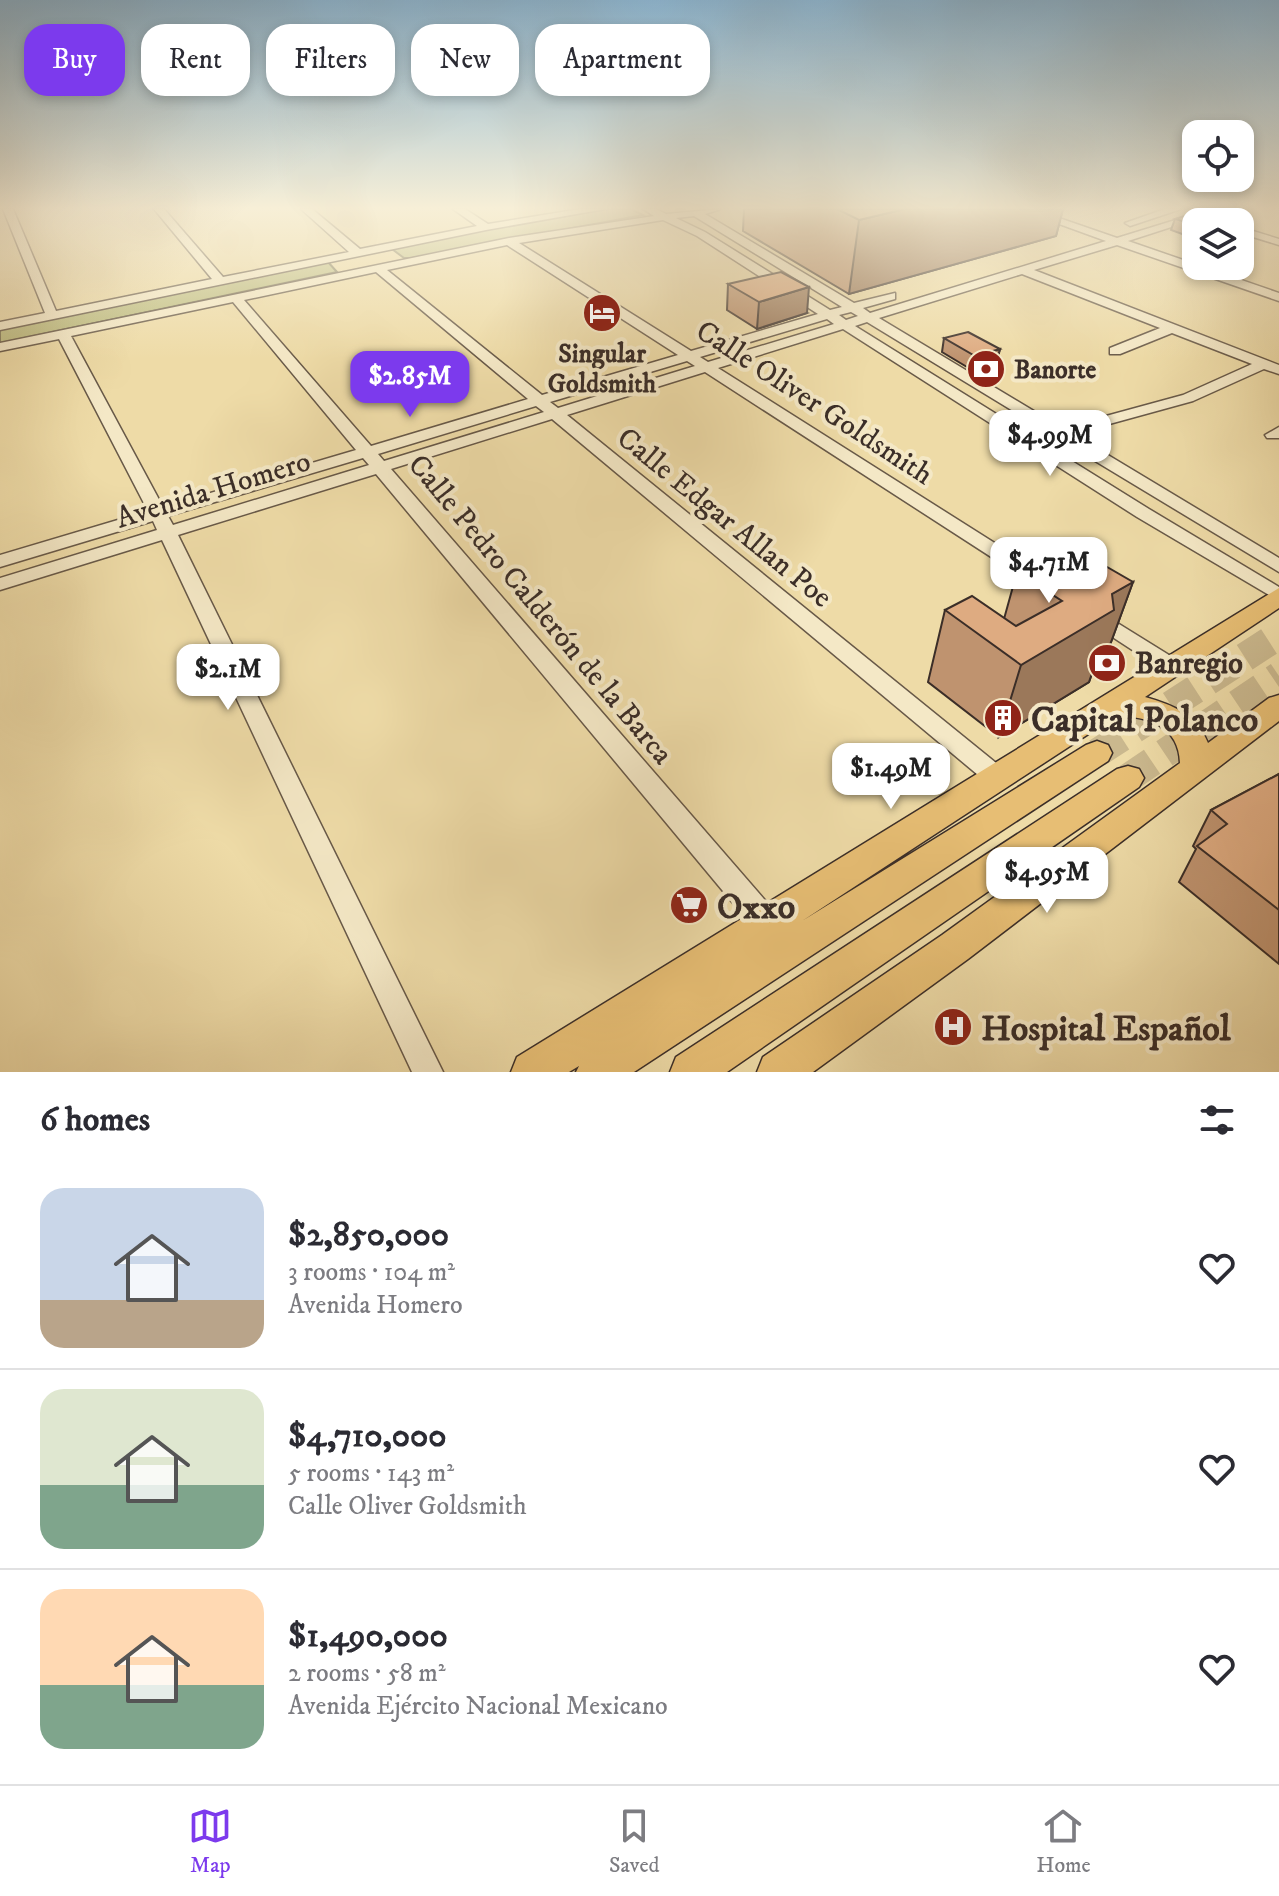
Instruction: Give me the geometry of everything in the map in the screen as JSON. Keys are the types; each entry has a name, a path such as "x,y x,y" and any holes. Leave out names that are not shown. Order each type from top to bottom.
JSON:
{"main road":[{"path":"532,1072 1113,705 1279,595"},
{"path":"1113,705 1149,706 1177,721 1193,739 1196,768"},
{"path":"778,1072 955,947 1279,706"},
{"path":"597,1072 1097,753"},
{"path":"691,1072 1128,778"}],"street":[{"path":"30,259 58,324 162,523 428,1072"},
{"path":"201,259 220,281"},
{"path":"0,347 58,324 220,281 328,259"},
{"path":"346,259 342,261 345,266 379,268 394,263 395,259"},
{"path":"0,326 58,324 236,298 422,259"},
{"name":"Calle Oliver Goldsmith","path":"538,259 708,365 1054,590"},
{"path":"746,259 1056,434 1279,566"},
{"path":"766,259 1143,513 1279,595"},
{"path":"966,273 1013,259"},
{"name":"Avenida Homero","path":"547,407 693,356 1052,259"},
{"path":"1169,259 1279,297"},
{"name":"Calle Edgar Allan Poe","path":"379,268 998,778"},
{"path":"1020,269 1279,370"},
{"name":"Avenida Homero","path":"0,561 162,523 547,407 708,365 908,291"},
{"name":"Calle Pedro Calderón de la Barca","path":"236,298 767,923"},
{"path":"1115,351 1172,328"},
{"path":"1056,434 1188,398 1264,364"},
{"path":"1143,513 1171,504"},
{"name":"Avenida Homero","path":"0,584 162,523"},
{"path":"1081,607 1170,665"}],"shaded area":[{"path":"328,262 337,272 0,343 0,327"}],"building":[{"path":"781,272 809,287 759,302 728,284"},
{"path":"968,332 1000,349 975,356 944,338"},
{"path":"1069,545 1133,582 1112,594 1114,610 1021,665 945,610 972,596 1016,626 1062,601 1017,572"},
{"path":"1279,774 1279,910 1197,846 1227,824 1211,810"}],"tunnel":[{"path":"1097,753 1279,635"},
{"path":"1128,778 1279,676"}],"place":[{"name":"Singular Goldsmith","path":"602,313"},
{"name":"Banorte","path":"986,369"},
{"name":"Banregio","path":"1107,663"},
{"name":"Capital Polanco","path":"1003,718"},
{"name":"Oxxo","path":"689,905"},
{"name":"Hospital Español","path":"953,1027"}]}
